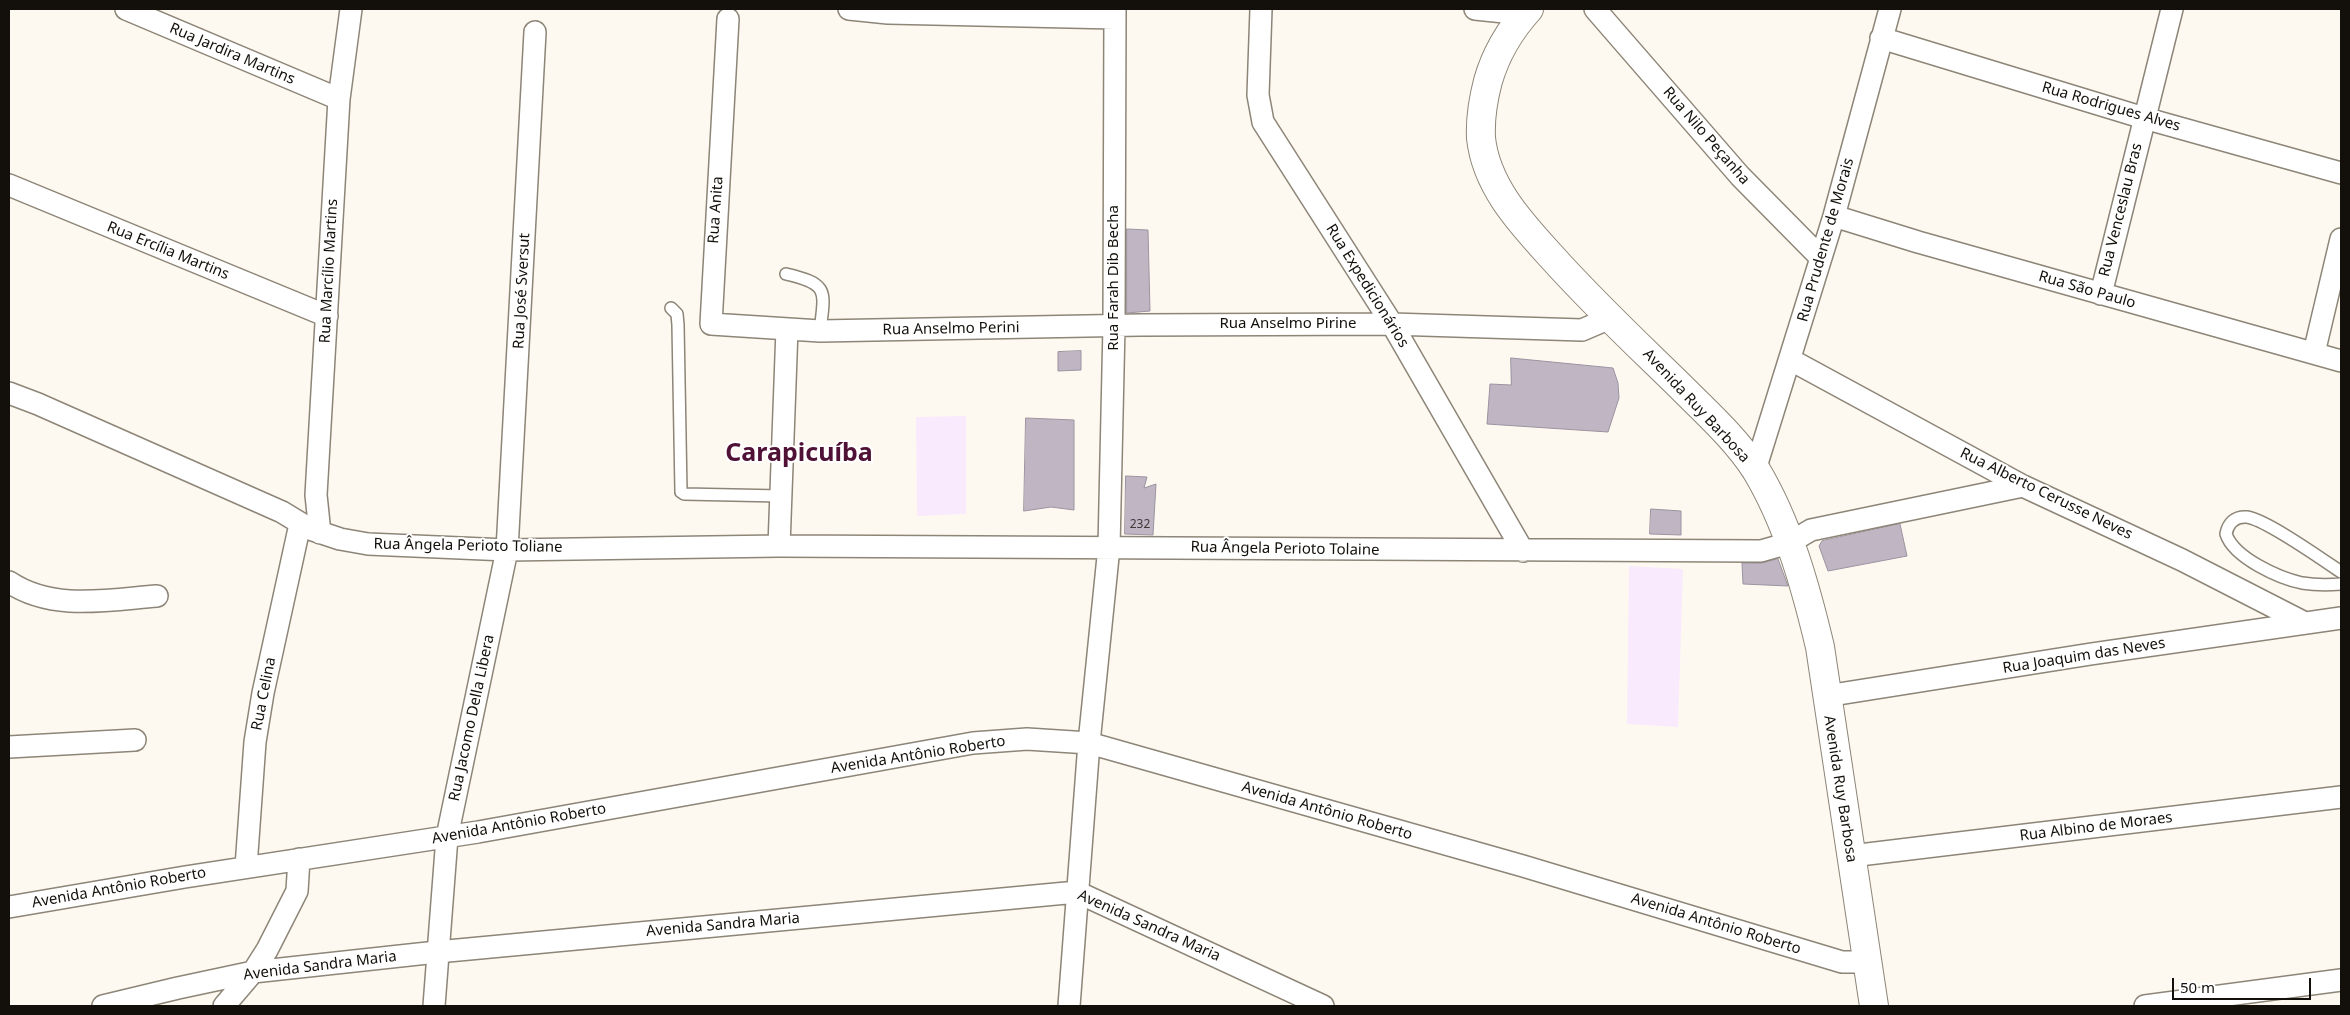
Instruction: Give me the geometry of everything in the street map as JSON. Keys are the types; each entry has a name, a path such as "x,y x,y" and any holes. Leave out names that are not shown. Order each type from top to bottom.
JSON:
{"street":[{"name":"Rua Jardira Martins","path":"126,9 339,99"},
{"name":"Rua Marcílio Martins","path":"320,533 316,496 339,99 352,9"},
{"path":"849,9 888,13 1115,14"},
{"name":"Rua Expedicionários","path":"1261,9 1258,95 1263,122 1392,324 1523,551"},
{"path":"1475,9 1527,11"},
{"name":"Rua Nilo Peçanha","path":"1595,9 1740,176 1821,258"},
{"name":"Rua Prudente de Morais","path":"1755,470 1791,360 1834,216 1890,9"},
{"name":"Rua Venceslau Bras","path":"2100,294 2172,9"},
{"name":"Avenida Ruy Barbosa","path":"1527,11 1510,30 1506,38 1491,69 1483,100 1482,139 1489,166 1503,199 1522,226 1573,282 1696,402 1730,438 1755,470 1789,543 1811,610 1820,647 1874,1006"},
{"name":"Rua Farah Dib Becha","path":"1069,1006 1089,743 1109,547 1114,326 1115,14"},
{"name":"Rua Anita","path":"728,18 711,324 788,329"},
{"name":"Rua José Sversut","path":"507,550 535,32"},
{"name":"Rua Rodrigues Alves","path":"1881,38 2144,118 2341,173"},
{"name":"Rua Ercília Martins","path":"9,185 327,316"},
{"name":"Rua São Paulo","path":"1834,216 2100,294 2341,361"},
{"path":"2314,353 2341,239"},
{"name":"Rua Anselmo Pirine","path":"1114,326 1392,324 1582,330 1610,318"},
{"name":"Rua Anselmo Perini","path":"788,329 820,331 1114,326"},
{"path":"779,546 788,329"},
{"name":"Rua Alberto Cerusse Neves","path":"1791,360 2023,486 2182,560 2305,622"},
{"name":"Rua Ângela Perioto Toliane","path":"9,393 38,404 282,512 300,524 320,533 368,544 507,550 779,546"},
{"name":"Rua Ângela Perioto Tolaine","path":"779,546 1021,549 1109,547 1761,551 1789,543 1811,530 2023,486"},
{"name":"Rua Celina","path":"246,867 255,742 300,524"},
{"name":"Rua Jacomo Della Libera","path":"434,1006 447,837 507,550"},
{"path":"9,582 23,591 45,599 73,601 157,596"},
{"name":"Rua Joaquim das Neves","path":"1826,696 2091,654 2341,618"},
{"name":"Avenida Antônio Roberto","path":"9,907 246,867 447,837 973,743 1027,739 1089,743 1523,866 1842,962 1867,962"},
{"path":"9,747 135,740"},
{"name":"Rua Albino de Moraes","path":"1851,856 2341,797"},
{"path":"224,1006 253,972 267,950 297,890 299,859"},
{"name":"Avenida Sandra Maria","path":"103,1006 253,972 437,952 1077,892 1323,1006"},
{"path":"2145,1006 2341,980"}],"lane":[{"path":"786,274 811,280 823,294 820,331"},
{"path":"672,308 676,314 678,325 681,492 684,494 781,496"},
{"path":"2341,572 2257,520 2240,517 2234,519 2227,527 2226,534 2234,548 2276,574 2302,583 2341,584"}],"shaded area":[{"path":"966,416 966,514 917,516 916,417"},
{"path":"1629,566 1683,569 1678,727 1627,724"}],"building":[{"path":"1127,229 1148,230 1150,311 1127,313"},
{"path":"1081,351 1081,370 1058,371 1058,352"},
{"path":"1511,358 1613,368 1618,383 1619,398 1608,432 1487,424 1490,384 1511,385"},
{"path":"1026,418 1074,420 1074,510 1051,507 1024,511"},
{"path":"1126,476 1147,477 1144,488 1156,484 1153,535 1125,534"},
{"path":"1651,509 1681,511 1681,535 1650,534"},
{"path":"1900,524 1907,556 1828,571 1819,546 1822,541"},
{"path":"1778,559 1788,586 1743,584 1742,563 1761,563"}],"district":[{"name":"Carapicuíba","path":"799,454"}]}
